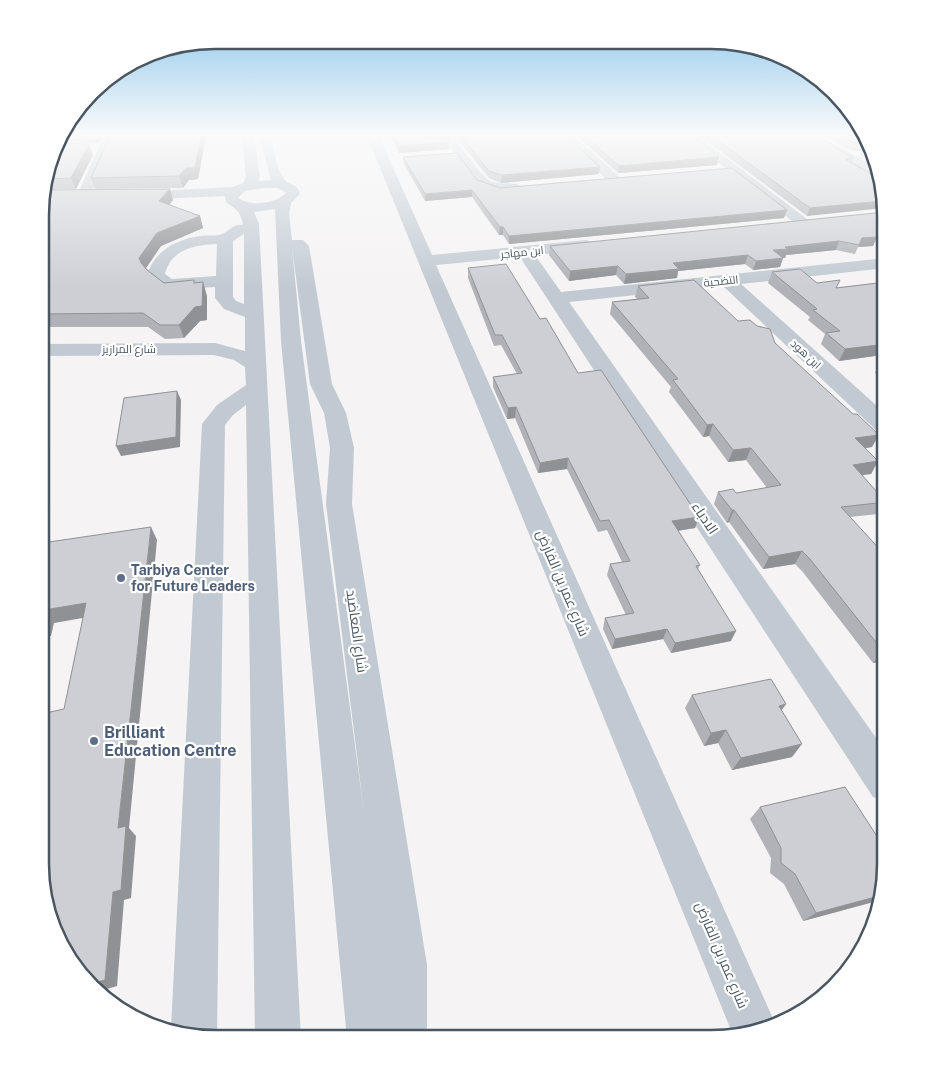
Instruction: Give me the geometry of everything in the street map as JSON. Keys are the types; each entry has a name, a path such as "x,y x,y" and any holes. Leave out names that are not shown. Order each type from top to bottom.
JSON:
{"street":[{"path":"83,200 87,186"},
{"path":"224,281 172,284 164,282 156,275 163,261 179,245 193,241 225,239 232,232 249,186"},
{"path":"242,202 262,186"},
{"path":"124,197 160,195 242,202 263,207 284,202 292,197 294,192 288,186"},
{"name":"شارع عمر بن الفارض","path":"398,186 426,261 752,1025"},
{"path":"488,186 500,189 532,187"},
{"path":"755,186 802,222"},
{"path":"242,202 253,322 278,1030"},
{"path":"284,202 282,214 283,236 291,341 370,1030"},
{"path":"783,224 821,220"},
{"name":"شارع المعاضيد","path":"283,236 301,246 321,384 335,413 342,448 339,504 405,965 403,1030"},
{"path":"225,239 224,298 230,306 253,322"},
{"name":"ابن مهاجر","path":"426,261 604,243"},
{"name":"الادباء","path":"525,252 877,771"},
{"name":"التضحية","path":"556,298 877,264"},
{"name":"ابن هود","path":"726,280 877,419"},
{"name":"شارع المرازيز","path":"215,349 237,341 253,322"},
{"name":"شارع المرازيز","path":"49,350 215,349 242,356 255,376"},
{"path":"194,1029 214,424 255,376"}],"building":[{"path":"420,186 495,186 500,188 519,186 756,186 787,210 509,236 472,190 425,194"},
{"path":"781,186 875,186 876,202 810,208"},
{"path":"170,189 159,201 200,216 157,233 139,258 147,270 164,283 194,280 194,283 203,282 202,306 195,307 179,325 160,325 143,313 49,314 51,190"},
{"path":"877,213 877,237 862,238 859,245 839,241 785,247 788,249 773,250 783,258 756,261 748,255 673,263 679,269 626,274 618,266 570,271 550,246"},
{"path":"506,264 540,319 546,318 578,373 601,370 699,517 672,521 700,565 696,566 736,631 675,643 667,629 615,639 605,618 634,613 610,564 630,561 609,520 600,521 568,458 540,463 516,407 508,408 493,377 522,373 502,335 495,335 468,268"},
{"path":"800,269 817,283 840,280 836,288 877,283 877,345 845,349 826,333 840,331 813,310 817,309 772,272"},
{"path":"694,280 738,321 750,320 757,326 770,329 775,343 853,414 857,414 877,433 877,435 855,438 877,461 853,465 877,492 877,503 841,507 877,546 877,643 802,551 769,557 718,492 733,489 736,493 781,485 751,448 733,450 713,424 707,425 673,380 678,379 612,302 649,298 638,286"},
{"path":"177,391 176,437 116,446 124,398"},
{"path":"151,527 118,828 126,826 121,890 113,892 105,980 97,982 71,947 61,928 50,886 49,712 64,709 86,603 49,609 49,542"},
{"path":"771,679 786,704 779,706 802,744 741,758 726,730 711,733 692,695"},
{"path":"845,787 877,836 877,875 874,897 816,913 795,874 781,863 781,848 760,807"}],"place":[{"name":"Tarbiya Center for Future Leaders","path":"121,578"},
{"name":"Brilliant Education Centre","path":"94,741"}]}
